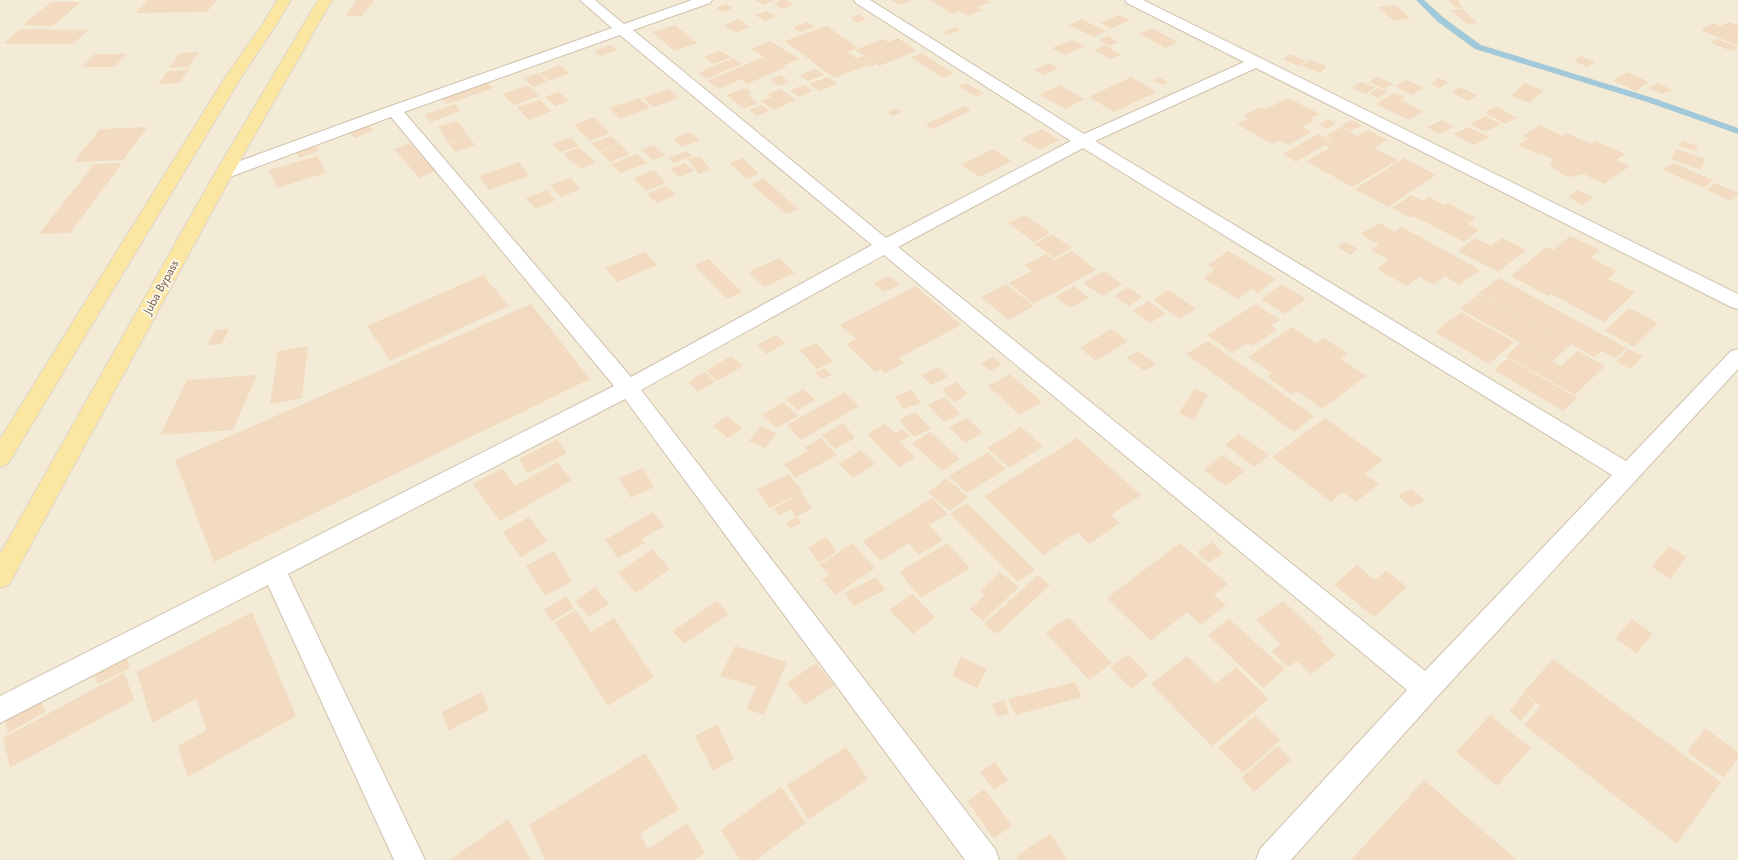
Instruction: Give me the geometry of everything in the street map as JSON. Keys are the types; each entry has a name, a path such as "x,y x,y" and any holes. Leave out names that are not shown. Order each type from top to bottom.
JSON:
{"main road":[{"path":"0,458 230,82 284,0"},
{"name":"Juba Bypass","path":"0,577 224,173 325,0"}],"street":[{"path":"587,0 620,29 1426,689"},
{"path":"224,173 394,110 705,0"},
{"path":"861,0 1083,141 1627,473"},
{"path":"1132,0 1738,302"},
{"path":"0,710 274,571 628,388 885,246 1083,141 1256,62"},
{"path":"394,110 628,388 984,860"},
{"path":"1271,860 1426,689 1738,356"},
{"path":"274,571 410,860"}],"shaded area":[{"path":"0,0 1738,0 1738,860 0,860"}],"building":[{"path":"148,0 217,0 207,12 135,13"},
{"path":"357,0 374,0 362,16 345,16"},
{"path":"755,0 775,0 763,5"},
{"path":"787,0 793,5 781,9 774,3"},
{"path":"891,0 912,0 899,5"},
{"path":"930,0 988,0 991,2 978,7 983,10 968,16 960,11 953,14"},
{"path":"1449,0 1458,0 1463,8 1454,7"},
{"path":"51,2 81,2 53,26 23,25"},
{"path":"726,4 733,8 722,12 716,8"},
{"path":"1395,5 1410,18 1394,21 1378,7"},
{"path":"1462,9 1478,23 1467,24 1451,10"},
{"path":"766,11 776,16 765,21 755,15"},
{"path":"859,14 866,20 857,23 850,18"},
{"path":"1119,15 1130,20 1111,29 1100,23"},
{"path":"738,19 750,27 736,33 724,25"},
{"path":"1081,19 1106,31 1094,37 1069,25"},
{"path":"807,22 815,27 800,32 793,27"},
{"path":"1729,22 1738,25 1738,46 1701,30 1713,23 1720,26"},
{"path":"675,25 697,43 674,51 652,32"},
{"path":"827,26 858,48 847,52 856,58 863,56 876,65 870,67 863,64 866,66 834,78 785,41"},
{"path":"955,27 960,30 947,35 942,32"},
{"path":"1152,28 1177,42 1165,48 1139,33"},
{"path":"20,29 88,30 73,44 4,44"},
{"path":"1108,36 1118,42 1109,46 1099,40"},
{"path":"898,38 917,51 879,66 855,50 883,39 888,42"},
{"path":"1718,39 1738,48 1731,51 1710,42"},
{"path":"1073,40 1085,47 1064,55 1052,48"},
{"path":"770,41 799,59 783,66 786,67 747,84 741,79 719,89 707,81 764,57 751,49"},
{"path":"611,45 617,50 600,56 594,51"},
{"path":"1105,45 1121,55 1110,59 1094,50"},
{"path":"720,51 731,57 714,64 704,57"},
{"path":"199,52 188,67 169,68 180,53"},
{"path":"922,53 954,74 943,78 911,57"},
{"path":"95,54 127,54 114,67 82,67"},
{"path":"1290,54 1306,61 1298,66 1283,59"},
{"path":"1581,56 1595,62 1587,67 1574,61"},
{"path":"733,58 742,64 706,79 698,73"},
{"path":"1309,60 1327,66 1320,73 1302,66"},
{"path":"1049,63 1058,68 1043,75 1034,70"},
{"path":"559,65 569,73 549,81 540,73"},
{"path":"816,69 824,75 808,81 799,75"},
{"path":"189,70 179,83 158,84 168,71"},
{"path":"1627,72 1649,82 1636,91 1613,81"},
{"path":"538,73 547,82 533,87 524,78"},
{"path":"781,75 789,82 778,86 770,79"},
{"path":"828,77 838,84 819,91 809,84"},
{"path":"1131,77 1157,92 1114,112 1089,97"},
{"path":"1159,77 1168,82 1162,85 1152,81"},
{"path":"1377,77 1393,84 1384,89 1369,82"},
{"path":"1438,78 1448,82 1440,88 1431,84"},
{"path":"1406,80 1424,88 1412,95 1395,86"},
{"path":"486,82 493,88 447,104 441,98"},
{"path":"1361,82 1375,87 1366,94 1352,88"},
{"path":"966,83 984,93 976,97 959,86"},
{"path":"1525,83 1544,90 1530,103 1511,96"},
{"path":"1658,83 1672,90 1662,94 1648,88"},
{"path":"528,85 539,96 514,105 503,94"},
{"path":"804,85 813,91 799,97 790,90"},
{"path":"1059,85 1084,99 1065,109 1040,95"},
{"path":"1460,87 1477,95 1469,101 1452,93"},
{"path":"746,88 752,93 748,95 758,103 744,109 727,95"},
{"path":"1378,88 1387,92 1378,98 1369,94"},
{"path":"669,89 679,98 653,107 643,98"},
{"path":"781,89 796,100 773,110 761,101 771,97 768,94"},
{"path":"559,92 569,101 555,106 545,97"},
{"path":"1394,93 1405,97 1401,100 1423,111 1409,120 1376,104"},
{"path":"639,98 650,108 620,119 609,108"},
{"path":"1288,98 1320,114 1310,119 1314,121 1302,127 1311,132 1288,145 1279,140 1272,144 1237,124 1248,119 1243,116 1261,107 1266,109"},
{"path":"540,100 551,111 529,120 517,107"},
{"path":"455,104 461,111 431,122 424,115"},
{"path":"762,105 769,111 757,116 749,110"},
{"path":"964,106 971,110 933,129 925,125"},
{"path":"1497,107 1517,118 1505,124 1484,112"},
{"path":"896,108 902,112 893,116 887,112"},
{"path":"1485,116 1501,124 1485,132 1470,124"},
{"path":"594,117 610,133 590,141 574,125"},
{"path":"1328,119 1336,123 1327,129 1319,125"},
{"path":"1351,120 1362,125 1351,131 1341,126"},
{"path":"1442,120 1454,127 1439,134 1427,127"},
{"path":"457,121 468,136 448,142 438,127"},
{"path":"367,124 374,130 355,138 348,132"},
{"path":"1540,125 1562,136 1567,133 1591,144 1596,141 1625,154 1617,160 1630,166 1604,184 1584,174 1570,177 1563,175 1550,164 1554,160 1518,145 1529,139 1523,136"},
{"path":"148,127 123,160 74,162 100,129"},
{"path":"1341,127 1357,136 1368,130 1387,140 1374,148 1398,160 1352,187 1306,161 1330,148 1325,145 1333,141 1325,137"},
{"path":"1469,127 1489,137 1474,145 1453,134"},
{"path":"1042,129 1059,140 1039,150 1021,139"},
{"path":"690,132 700,140 682,147 673,139"},
{"path":"1318,134 1331,141 1296,162 1283,154"},
{"path":"468,136 475,145 455,152 448,143"},
{"path":"611,136 619,144 599,151 592,143"},
{"path":"571,137 579,146 560,152 553,144"},
{"path":"1682,141 1698,146 1695,151 1679,146"},
{"path":"313,143 320,150 300,158 294,150"},
{"path":"410,143 435,171 419,178 394,149"},
{"path":"620,144 630,154 610,162 600,152"},
{"path":"654,145 665,156 653,160 641,150"},
{"path":"578,147 596,162 581,169 563,154"},
{"path":"993,149 1012,161 980,177 961,165"},
{"path":"1676,149 1705,159 1701,170 1671,159"},
{"path":"686,151 692,156 674,163 668,158"},
{"path":"637,154 647,163 621,173 611,164"},
{"path":"317,156 326,173 277,188 269,170"},
{"path":"700,156 711,170 699,174 688,159"},
{"path":"743,158 759,174 746,179 730,163"},
{"path":"1404,158 1436,175 1388,207 1355,189"},
{"path":"519,162 529,176 489,190 479,176"},
{"path":"122,163 70,233 39,234 94,164"},
{"path":"685,163 694,171 679,177 670,169"},
{"path":"1673,163 1713,180 1704,188 1663,170"},
{"path":"654,170 666,183 646,191 634,178"},
{"path":"571,178 580,189 560,197 550,185"},
{"path":"763,178 798,209 786,214 751,184"},
{"path":"1715,183 1738,194 1730,201 1707,190"},
{"path":"666,186 676,195 657,203 647,194"},
{"path":"547,190 556,200 535,209 526,198"},
{"path":"1577,190 1593,197 1583,205 1568,197"},
{"path":"1411,195 1423,201 1429,197 1445,205 1448,203 1476,218 1468,224 1479,230 1464,242 1413,216 1410,218 1392,208"},
{"path":"1025,215 1050,233 1034,242 1008,223"},
{"path":"1379,223 1395,232 1402,227 1480,270 1459,285 1445,276 1433,285 1419,277 1407,286 1377,269 1389,260 1371,250 1379,245 1361,234"},
{"path":"1052,234 1072,248 1054,258 1035,244"},
{"path":"1570,236 1600,250 1591,258 1616,271 1608,279 1635,292 1604,322 1551,294 1549,296 1511,276 1546,247 1553,250"},
{"path":"1475,238 1491,246 1502,238 1526,250 1498,272 1458,251"},
{"path":"1345,242 1358,249 1351,255 1337,247"},
{"path":"1072,251 1096,270 1034,304 1009,283 1032,271 1025,265 1046,254 1054,260"},
{"path":"1228,251 1276,279 1258,293 1251,289 1238,299 1203,278 1215,269 1208,265"},
{"path":"645,252 657,265 617,282 605,268"},
{"path":"779,258 795,273 764,287 749,272"},
{"path":"709,259 742,292 727,299 694,265"},
{"path":"1104,271 1122,284 1103,296 1083,283"},
{"path":"483,275 509,306 390,361 367,326"},
{"path":"889,276 900,285 884,292 874,283"},
{"path":"1499,278 1627,348 1615,358 1602,351 1594,357 1571,344 1553,361 1460,309 1479,294 1569,344 1479,293"},
{"path":"1006,284 1034,306 1008,320 981,297"},
{"path":"1282,284 1306,299 1285,314 1261,299"},
{"path":"916,286 961,325 899,358 904,363 885,373 881,369 875,372 846,344 856,339 840,325"},
{"path":"1074,286 1089,298 1070,308 1055,297"},
{"path":"1128,287 1142,297 1129,306 1114,296"},
{"path":"1169,290 1196,309 1179,319 1153,300"},
{"path":"1149,301 1166,314 1150,323 1133,311"},
{"path":"531,304 590,379 214,562 175,460"},
{"path":"1256,304 1280,320 1271,325 1277,330 1253,346 1247,343 1232,353 1207,335"},
{"path":"1629,308 1658,323 1634,347 1605,331"},
{"path":"1461,312 1514,342 1489,364 1435,332"},
{"path":"1292,327 1316,343 1324,338 1348,354 1341,359 1366,376 1322,409 1297,391 1292,395 1267,377 1272,373 1248,357"},
{"path":"229,329 222,344 207,345 215,330"},
{"path":"1111,329 1128,341 1096,361 1080,348"},
{"path":"776,335 786,343 767,354 757,345"},
{"path":"1208,341 1314,416 1294,432 1186,354"},
{"path":"817,343 833,362 817,369 800,350"},
{"path":"1520,343 1561,366 1578,351 1605,366 1575,395 1506,356"},
{"path":"308,346 302,398 270,404 278,351"},
{"path":"1629,349 1643,356 1630,369 1616,361"},
{"path":"1138,351 1156,364 1144,371 1127,358"},
{"path":"731,356 743,366 717,381 706,371"},
{"path":"993,357 1002,365 990,371 981,363"},
{"path":"1508,358 1577,398 1563,411 1494,370"},
{"path":"938,367 948,377 932,385 921,375"},
{"path":"825,368 832,375 821,379 815,372"},
{"path":"705,372 715,382 698,392 688,382"},
{"path":"1010,374 1042,402 1020,415 988,386"},
{"path":"257,375 233,430 160,435 187,380"},
{"path":"956,382 968,394 954,402 942,390"},
{"path":"803,389 815,400 798,410 786,399"},
{"path":"1194,389 1208,394 1194,420 1179,413"},
{"path":"912,390 921,403 903,409 895,396"},
{"path":"845,392 859,406 801,440 787,425"},
{"path":"945,397 960,414 944,422 928,405"},
{"path":"783,402 798,416 776,428 762,415"},
{"path":"915,412 931,429 914,437 899,420"},
{"path":"727,416 742,428 728,438 713,426"},
{"path":"967,418 983,433 965,443 949,427"},
{"path":"1325,418 1383,460 1365,474 1379,484 1356,502 1343,492 1331,502 1272,457"},
{"path":"843,423 855,438 835,449 822,435"},
{"path":"885,424 895,433 902,429 910,436 899,441 915,457 899,467 867,434"},
{"path":"761,426 777,433 765,448 749,441"},
{"path":"1021,427 1043,446 1010,468 987,448"},
{"path":"930,432 960,459 942,471 912,443"},
{"path":"1239,434 1269,455 1255,467 1225,445"},
{"path":"821,438 837,455 795,478 784,464 808,451 805,447"},
{"path":"1077,438 1141,495 1111,515 1120,523 1089,544 1078,532 1043,555 984,496"},
{"path":"557,439 567,453 528,473 519,459"},
{"path":"861,450 875,464 853,478 839,464"},
{"path":"988,452 1006,469 967,493 949,476"},
{"path":"1222,455 1245,471 1226,486 1204,470"},
{"path":"557,462 572,480 500,521 473,484 502,468 515,486"},
{"path":"643,468 654,487 631,498 619,478"},
{"path":"789,474 803,492 769,508 757,489"},
{"path":"946,478 968,497 950,511 928,493"},
{"path":"1411,489 1425,500 1412,508 1398,496"},
{"path":"801,493 812,508 796,517 791,509 779,516 774,508"},
{"path":"932,498 948,514 929,525 943,540 919,555 908,543 881,561 863,541"},
{"path":"967,503 1035,570 1018,582 950,514"},
{"path":"653,512 664,526 642,539 645,543 618,558 605,540"},
{"path":"529,517 547,541 521,557 503,532"},
{"path":"797,517 801,523 791,528 786,523"},
{"path":"826,537 837,551 819,563 808,548"},
{"path":"1212,542 1223,553 1208,563 1197,552"},
{"path":"852,543 875,568 836,595 822,580 829,575 820,565"},
{"path":"947,543 970,568 921,598 899,572"},
{"path":"1180,543 1228,584 1214,595 1226,605 1201,625 1187,612 1151,641 1107,598"},
{"path":"1669,546 1686,557 1670,579 1652,567"},
{"path":"652,549 670,569 636,593 618,573"},
{"path":"554,551 572,581 545,596 526,566"},
{"path":"1357,565 1375,580 1386,571 1407,587 1374,617 1334,585"},
{"path":"1000,572 1019,587 983,621 970,609 985,595 980,591"},
{"path":"1038,575 1050,585 997,634 984,624"},
{"path":"876,577 885,590 854,606 845,593"},
{"path":"595,587 609,604 589,617 575,601"},
{"path":"912,594 935,617 913,634 889,610"},
{"path":"566,596 574,608 552,621 544,610"},
{"path":"717,601 729,614 684,644 673,631"},
{"path":"1283,601 1324,639 1321,641 1336,655 1311,674 1297,661 1288,667 1271,651 1281,644 1256,620"},
{"path":"576,610 591,632 614,618 654,677 608,706 555,622"},
{"path":"252,612 296,716 188,777 178,746 207,730 196,699 152,723 137,672"},
{"path":"1068,617 1112,663 1089,680 1046,633"},
{"path":"1229,619 1285,669 1263,688 1208,635"},
{"path":"1632,619 1653,634 1636,653 1615,638"},
{"path":"122,645 130,668 98,684 90,661"},
{"path":"735,646 787,662 764,715 747,709 756,687 720,676"},
{"path":"1128,654 1149,675 1131,689 1110,667"},
{"path":"1187,656 1215,684 1236,667 1269,699 1212,746 1151,684"},
{"path":"961,657 987,669 977,688 952,676"},
{"path":"1553,659 1721,782 1677,844 1524,725 1541,706 1523,693"},
{"path":"816,663 834,685 805,705 787,683"},
{"path":"124,673 134,700 10,768 3,738"},
{"path":"1075,682 1082,697 1016,715 1008,699"},
{"path":"482,692 489,710 448,731 442,712"},
{"path":"1524,694 1535,703 1521,721 1509,711"},
{"path":"40,697 45,712 8,733 4,717"},
{"path":"1004,700 1009,713 997,717 992,704"},
{"path":"1490,715 1531,748 1497,786 1456,752"},
{"path":"1255,716 1281,740 1243,773 1218,748"},
{"path":"717,724 734,759 713,771 695,736"},
{"path":"1705,728 1738,752 1738,758 1724,778 1687,752"},
{"path":"1278,746 1291,760 1254,792 1241,778"},
{"path":"846,747 868,779 808,820 787,785"},
{"path":"645,753 679,809 640,834 648,849 687,823 705,853 695,860 545,860 529,825"},
{"path":"995,762 1008,780 994,790 980,772"},
{"path":"1424,780 1517,860 1351,860"},
{"path":"781,787 806,823 756,860 740,860 721,830"},
{"path":"984,789 1012,825 994,839 967,801"},
{"path":"508,819 531,860 450,860"},
{"path":"1050,834 1068,860 1019,860 1016,856"}],"waterway":[{"path":"1420,0 1441,20 1478,47 1650,100 1738,131"}]}
